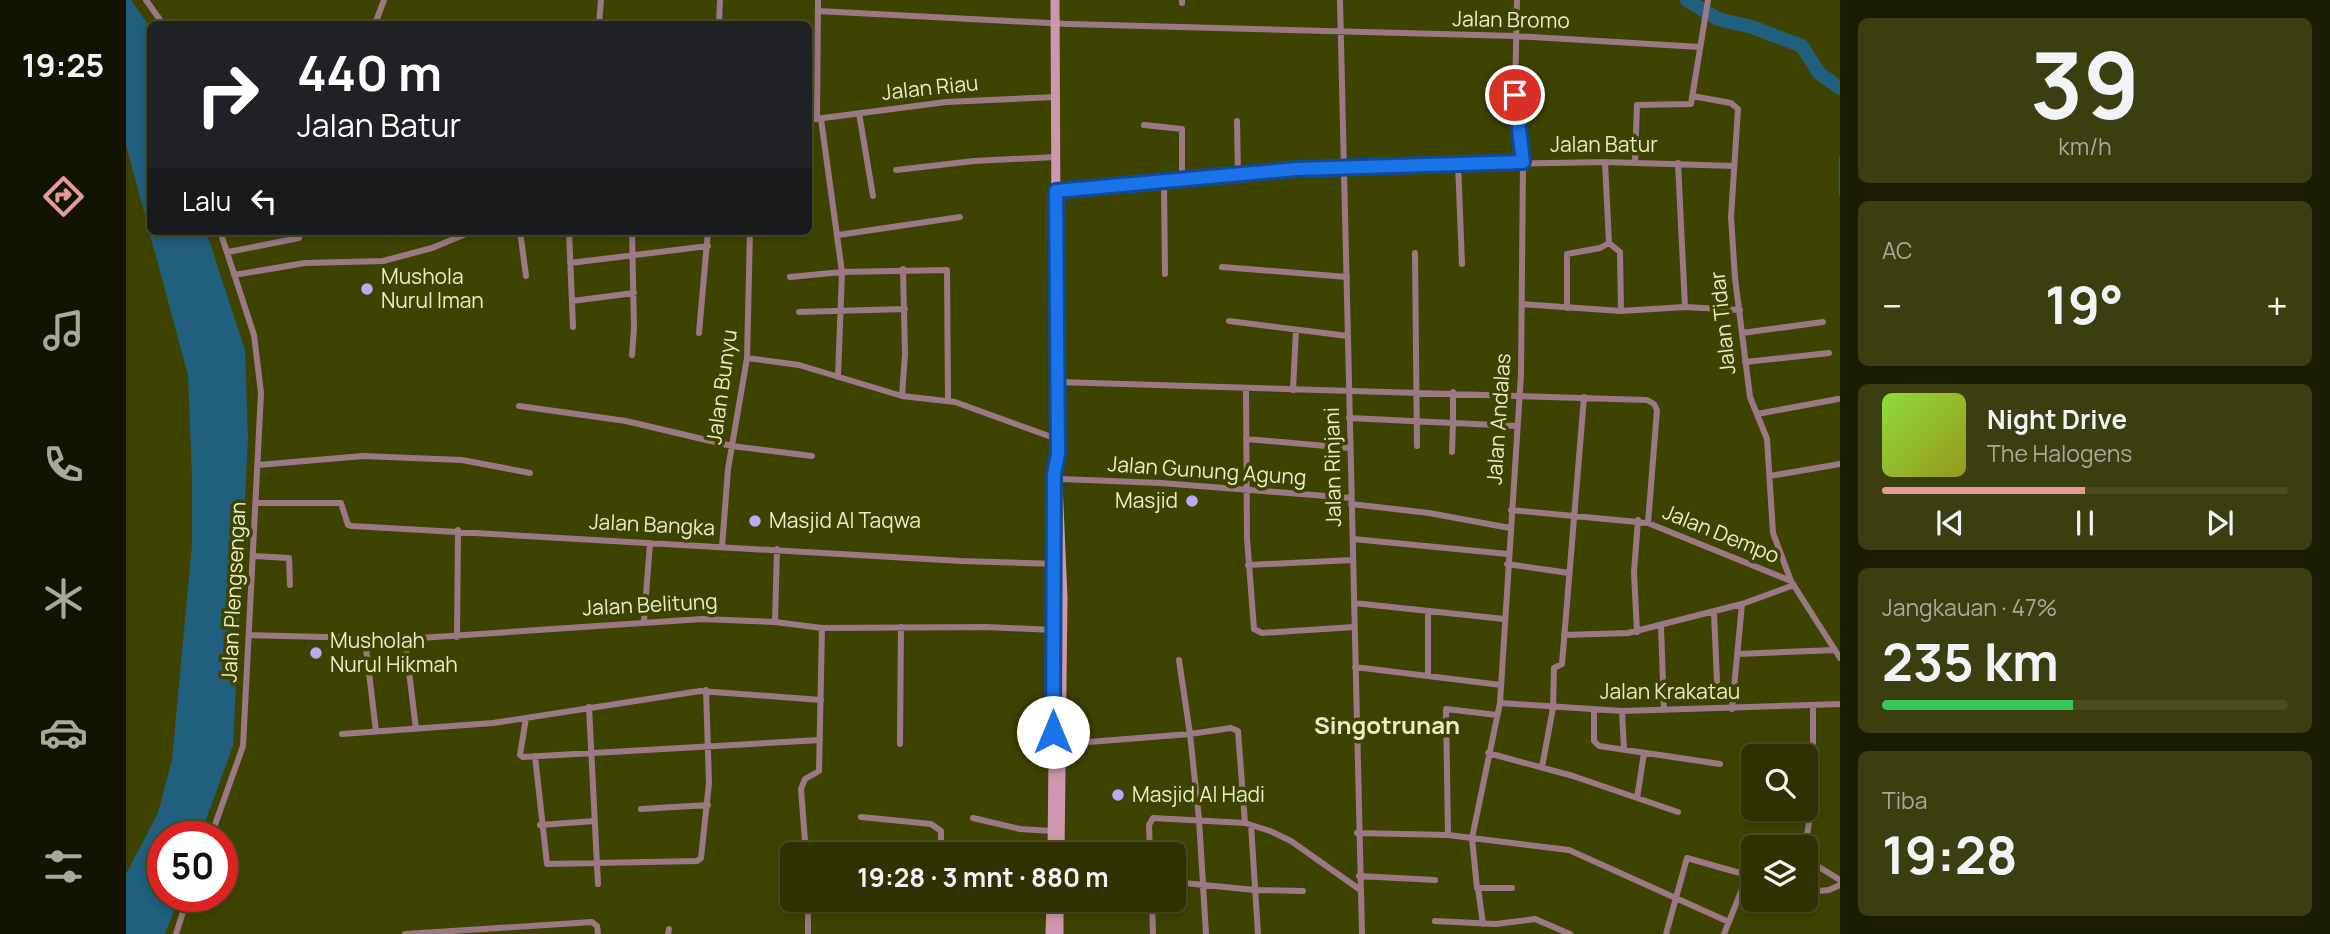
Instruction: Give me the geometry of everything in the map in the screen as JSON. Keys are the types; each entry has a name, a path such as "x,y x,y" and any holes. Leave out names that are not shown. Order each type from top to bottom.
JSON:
{"main road":[{"path":"1054,842 1052,831 1054,630 1060,480 1057,458 1055,0"},
{"path":"1057,458 1054,474 1063,744 1057,842"},
{"path":"1050,934 1051,912"},
{"path":"1059,912 1059,934"}],"street":[{"path":"146,0 161,21"},
{"path":"376,21 384,0"},
{"path":"598,21 601,0"},
{"path":"719,21 720,0"},
{"path":"818,0 816,120 838,235 842,272 838,377"},
{"name":"Jalan Rinjani","path":"1340,0 1357,833 1362,934"},
{"name":"Jalan Andalas","path":"1483,924 1472,838 1500,703 1520,394 1523,162 1515,95 1517,0"},
{"path":"1635,162 1636,106 1688,107 1709,0"},
{"name":"Jalan Bromo","path":"818,11 1341,34 1515,36 1700,47"},
{"path":"812,81 817,82"},
{"name":"Jalan Tidar","path":"1692,96 1731,103 1738,109 1731,217 1750,397 1767,439 1775,542 1792,583 1840,658"},
{"name":"Jalan Riau","path":"816,120 946,102 1055,97"},
{"path":"859,113 873,196"},
{"path":"1237,121 1238,176"},
{"path":"1144,125 1182,129 1182,181"},
{"path":"896,170 974,161 1056,158"},
{"name":"Jalan Batur","path":"1056,191 1345,167 1523,162 1635,162 1734,166"},
{"path":"1605,162 1609,243 1620,252 1622,311"},
{"path":"1458,163 1462,264"},
{"path":"1678,163 1685,307"},
{"path":"1164,183 1165,274"},
{"path":"838,235 960,217"},
{"path":"222,235 234,275 305,263 376,262 432,248 463,235"},
{"path":"521,235 526,276"},
{"path":"569,235 573,327"},
{"path":"632,235 632,355"},
{"path":"699,332 708,235"},
{"name":"Jalan Bunyu","path":"722,547 732,446 747,358 750,235"},
{"path":"228,252 299,238"},
{"path":"1567,308 1567,254 1600,248 1609,243"},
{"path":"570,263 708,246"},
{"path":"1415,253 1417,446"},
{"path":"1222,267 1347,277"},
{"path":"902,396 905,309 903,269"},
{"path":"789,277 903,269 947,270 948,401"},
{"name":"Jalan Plengsengan","path":"217,821 243,752 257,503 260,374 254,335 234,275"},
{"path":"572,301 634,293"},
{"path":"1522,304 1622,311 1685,307 1740,310"},
{"path":"799,312 905,309"},
{"path":"1229,321 1348,336"},
{"path":"1742,333 1823,322"},
{"path":"1293,390 1296,330"},
{"path":"1745,362 1829,353"},
{"path":"747,358 799,365 902,396 948,401 1057,439"},
{"path":"1057,382 1636,398 1654,404 1657,427 1648,523"},
{"path":"1246,388 1248,565 1256,632 1354,627"},
{"path":"1452,452 1453,393"},
{"path":"1542,767 1553,708 1553,668 1562,664 1584,397"},
{"path":"1757,414 1838,399"},
{"path":"519,406 626,421 732,446 812,456"},
{"path":"1349,418 1517,426"},
{"path":"1246,439 1349,448"},
{"path":"258,465 363,456 463,460 530,473"},
{"path":"1770,476 1840,464"},
{"name":"Jalan Gunung Agung","path":"1060,480 1247,491 1351,501 1510,528"},
{"name":"Jalan Bangka","path":"257,503 341,503 348,525 352,526 961,561 1058,564"},
{"name":"Jalan Dempo","path":"1511,510 1638,520 1792,583"},
{"path":"1637,632 1634,565 1638,520"},
{"path":"457,637 458,530"},
{"path":"1353,539 1508,554"},
{"path":"644,621 650,543"},
{"path":"775,622 777,549"},
{"path":"253,556 289,558 290,585"},
{"path":"1248,565 1352,559"},
{"path":"1507,564 1569,573"},
{"path":"1563,635 1608,636 1661,627 1742,604 1792,583"},
{"path":"1354,603 1504,619"},
{"path":"1732,709 1742,604"},
{"path":"1428,611 1429,674"},
{"path":"1714,613 1717,681"},
{"name":"Jalan Belitung","path":"249,635 405,639 644,621 729,619 822,628 1054,630"},
{"path":"900,744 901,627"},
{"path":"1661,627 1664,710"},
{"path":"805,842 801,789 805,779 819,773 822,628"},
{"path":"405,639 416,729"},
{"path":"365,640 376,731"},
{"path":"1738,654 1835,650"},
{"path":"1179,660 1199,819 1206,934"},
{"path":"1355,667 1429,674 1501,685"},
{"path":"342,733 526,718 706,690 821,700"},
{"path":"535,756 540,825 547,864 699,860 708,805 706,690"},
{"name":"Jalan Krakatau","path":"1500,703 1594,710 1732,709 1840,704"},
{"path":"1807,835 1813,799 1813,705"},
{"path":"589,707 598,884"},
{"path":"1448,835 1446,709 1497,715"},
{"path":"1594,710 1594,741 1599,746 1720,764"},
{"path":"1622,710 1624,750"},
{"path":"526,718 520,755 592,754 820,740"},
{"path":"1063,744 1231,728 1238,731 1258,934"},
{"path":"1488,753 1542,767 1678,812"},
{"path":"1637,798 1644,753"},
{"path":"641,809 708,805"},
{"path":"861,817 931,824 941,831 941,842"},
{"path":"973,818 1020,829 1052,831"},
{"path":"1150,842 1149,825 1153,818 1248,824 1291,841 1359,888"},
{"path":"540,825 594,821"},
{"path":"1357,833 1448,835 1569,850 1729,922"},
{"path":"1666,934 1687,858 1741,873"},
{"path":"1818,867 1840,882 1829,890 1818,891"},
{"path":"1359,876 1435,880"},
{"path":"1186,883 1255,890 1303,891"},
{"path":"1478,888 1512,888"},
{"path":"1724,934 1741,897"},
{"path":"176,934 183,912"},
{"path":"808,912 808,934"},
{"path":"1152,912 1153,934"},
{"path":"1435,921 1483,924 1535,919 1570,934"},
{"path":"405,934 592,922 597,926 598,934"}],"water":[{"path":"126,0 131,0 147,23 147,223 126,145"},
{"path":"150,235 207,235 245,350 248,438 233,746 206,821 154,821 172,760 192,544 188,375"},
{"path":"147,834 147,912 174,912 165,934 126,934 126,874"}],"waterway":[{"path":"1687,0 1718,19 1752,27 1802,46 1819,73 1840,88"},
{"path":"1840,157 1840,195"}],"place":[{"name":"Mushola Nurul Iman","path":"367,289"},
{"name":"Masjid","path":"1192,501"},
{"name":"Masjid Al Taqwa","path":"755,521"},
{"name":"Musholah Nurul Hikmah","path":"316,653"},
{"name":"Masjid Al Hadi","path":"1118,795"}],"district":[{"name":"Singotrunan","path":"1387,726"}],"route":[{"path":"1053,732 1054,474 1058,454 1056,191 1297,169 1523,162 1515,95"}]}
